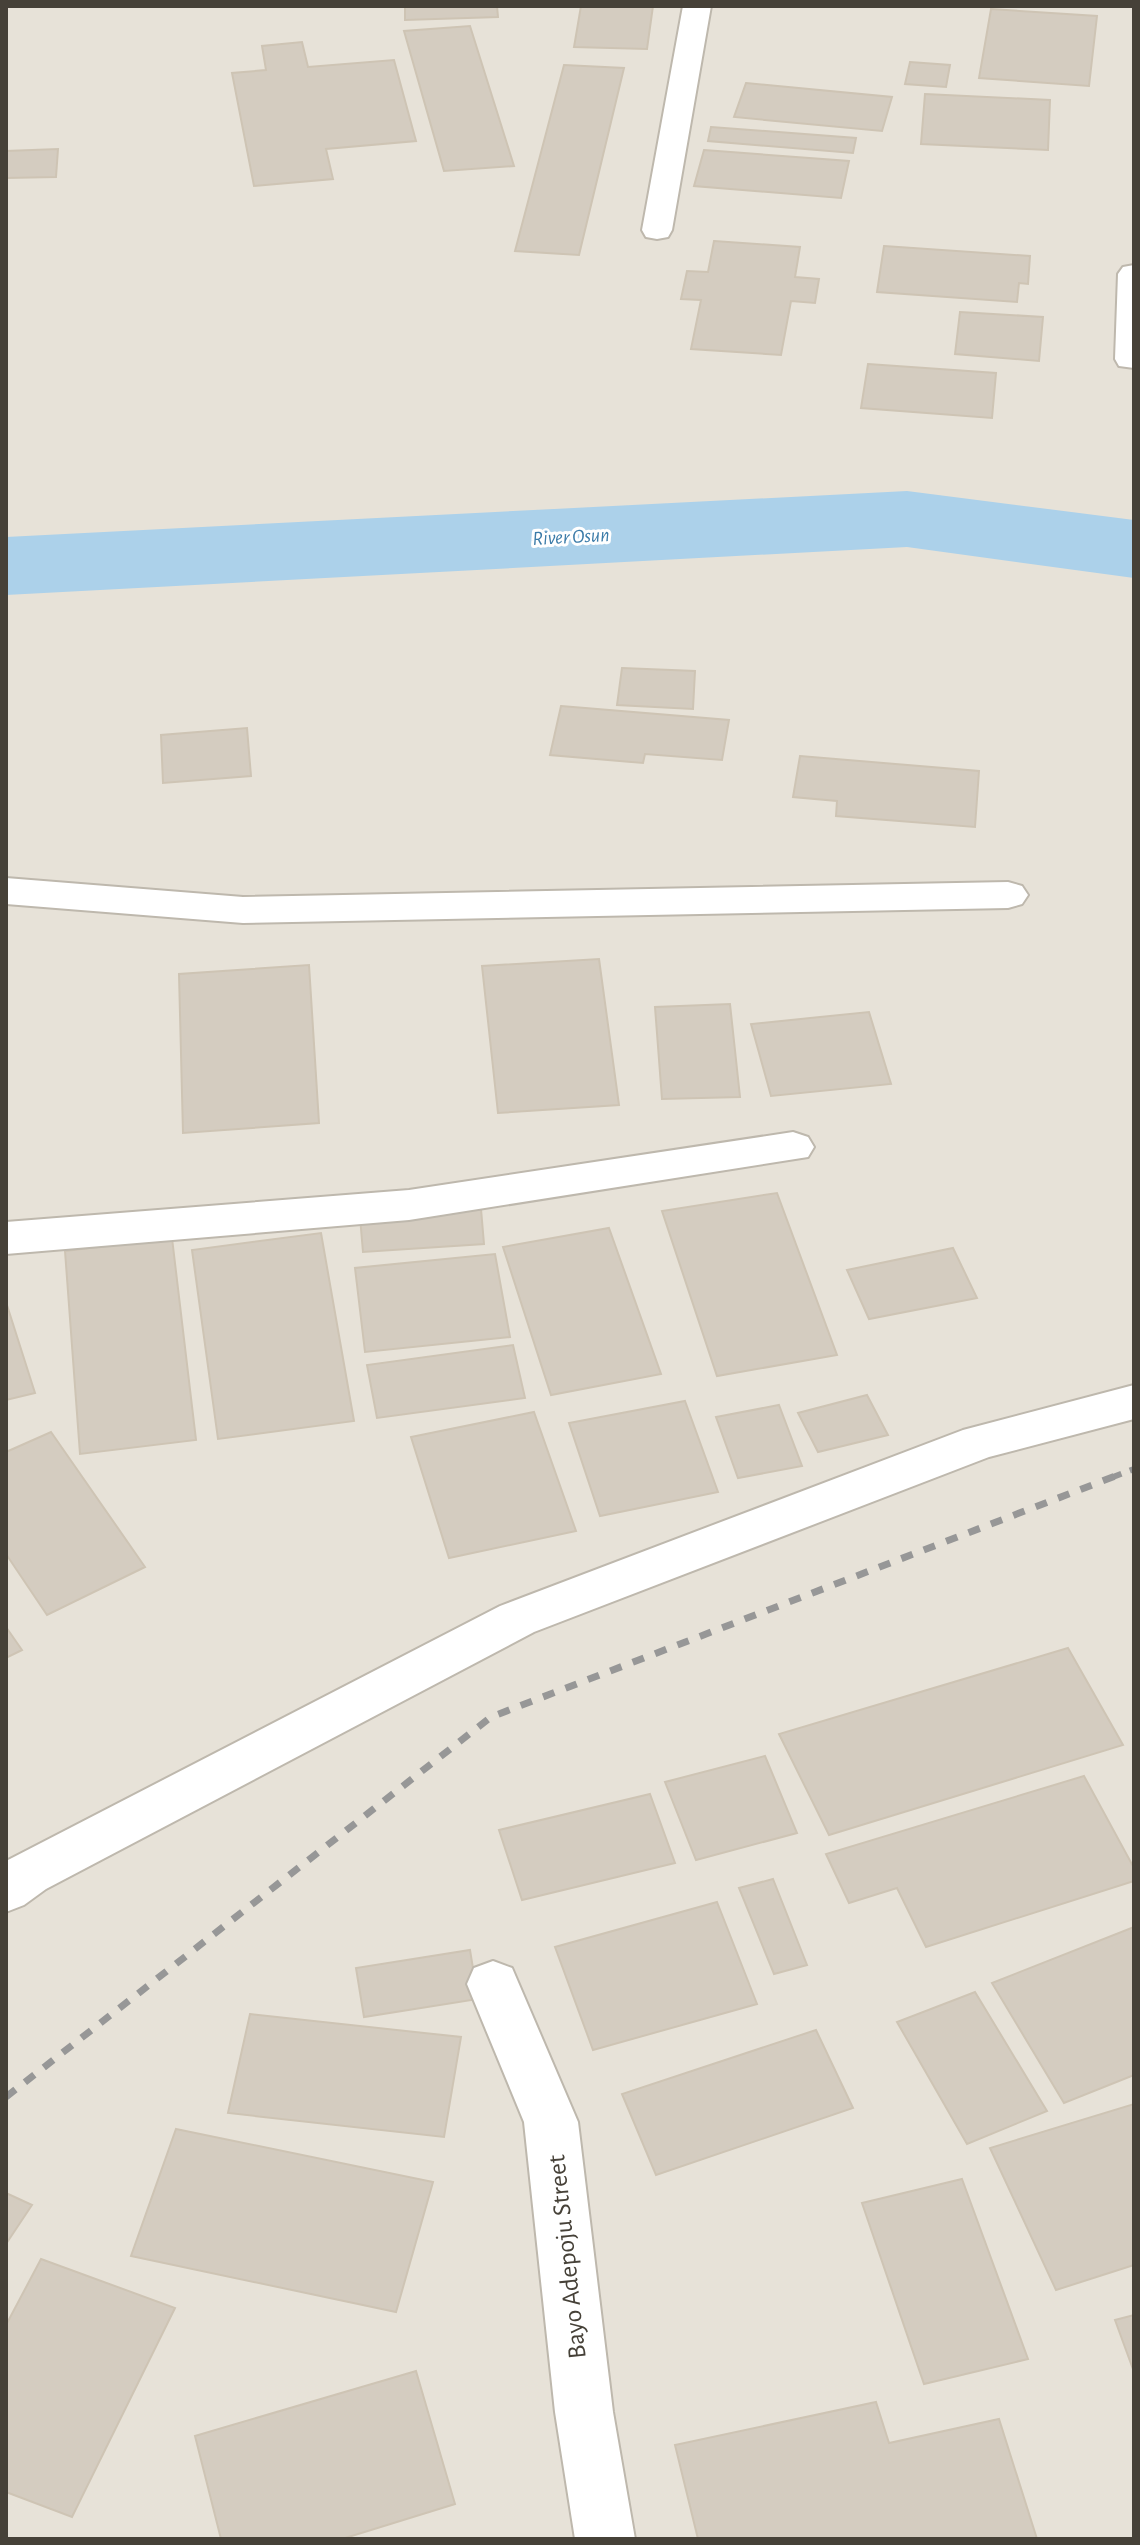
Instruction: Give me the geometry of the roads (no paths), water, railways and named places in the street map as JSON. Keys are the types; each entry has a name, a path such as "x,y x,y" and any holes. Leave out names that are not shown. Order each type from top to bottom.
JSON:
{"street":[{"path":"657,230 697,6"},
{"path":"1131,359 1134,274"},
{"path":"6,891 243,910 1008,895"},
{"path":"6,1238 409,1205 793,1147"},
{"path":"6,1890 28,1874 517,1619 979,1442 1134,1402"},
{"name":"Bayo Adepoju Street","path":"493,1984 551,2122 584,2412 605,2539"}],"waterway":[{"name":"River Osun","path":"6,566 907,519 1134,549"}],"railway":[{"path":"1113,1477 1134,1469"},
{"path":"6,2097 491,1717 1118,1475"}]}
